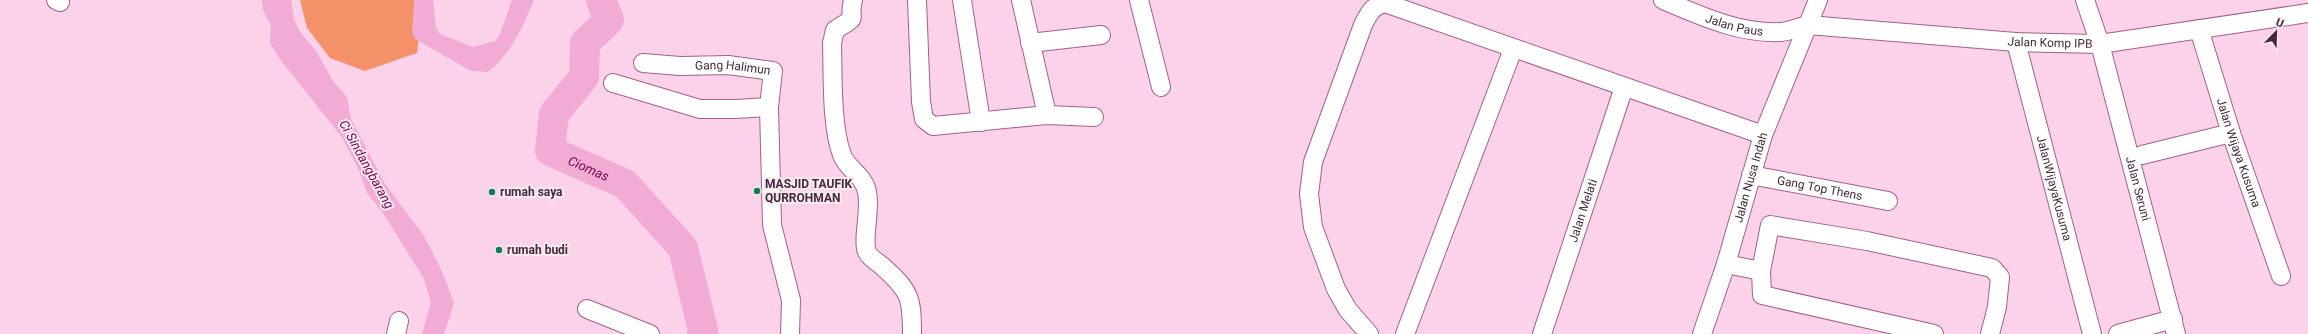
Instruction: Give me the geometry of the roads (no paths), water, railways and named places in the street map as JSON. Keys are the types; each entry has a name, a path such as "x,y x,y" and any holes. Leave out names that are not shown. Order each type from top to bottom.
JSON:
{"street":[{"path":"853,0 853,17 851,22 835,30 832,43 836,129 842,156 861,177 867,190 869,208 864,245 868,254 902,285 909,295 913,312 912,334"},
{"path":"917,0 920,91 924,120 933,126 1047,115 1094,117"},
{"path":"962,0 980,122"},
{"path":"1021,0 1047,115"},
{"path":"1139,0 1161,87"},
{"name":"Jalan Paus","path":"1663,0 1713,21 1740,29 1781,32 1808,25"},
{"name":"Jalan Seruni","path":"2085,0 2100,44 2175,327"},
{"path":"1370,334 1348,310 1336,289 1313,227 1309,194 1313,162 1369,12 1375,6 1385,3 1513,49 1763,135"},
{"path":"1808,25 1816,4"},
{"name":"Jalan Komp IPB","path":"1808,25 2016,42 2100,44 2308,14"},
{"name":"Jalan Nusa Indah","path":"1702,334 1726,264 1750,175 1763,135 1808,25"},
{"name":"Jalan Wijaya Kusuma","path":"2199,29 2231,133 2281,276"},
{"path":"1030,43 1101,35"},
{"name":"JalanWijayaKusuma","path":"2016,42 2092,334"},
{"path":"1405,334 1513,49"},
{"name":"Gang Halimun","path":"643,62 680,66 728,65 774,71 769,107 772,225 791,300 790,334"},
{"path":"613,83 700,109 769,107"},
{"name":"Jalan Melati","path":"1542,334 1624,87"},
{"path":"2142,155 2231,133"},
{"name":"Gang Top Thens","path":"1750,175 1888,201"},
{"path":"1934,334 1762,295 1761,271 1770,225 1867,241 1992,268 2000,277 1997,307 1990,334"},
{"path":"1726,264 1761,271"},
{"path":"587,309 650,334"},
{"path":"2118,334 2175,327"}],"water":[{"name":"Ci Sindangbarang","path":"262,0 291,0 294,20 301,33 316,51 333,81 347,97 351,119 385,184 424,236 441,269 454,303 444,334 422,334 431,302 423,277 383,213 367,193 358,168 341,136 279,58 270,43 271,25 263,10"},
{"path":"414,0 433,0 436,28 440,34 473,47 495,41 500,34 512,0 534,0 516,39 503,57 488,72 471,71 415,39 412,33"}],"waterway":[{"name":"Ciomas","path":"601,0 609,20 585,43 584,77 554,114 550,151 625,184 683,248 703,330 702,334"}],"place":[{"name":"MASJID TAUFIK QURROHMAN","path":"757,191"},
{"name":"rumah saya","path":"492,192"},
{"name":"rumah budi","path":"499,250"}]}
